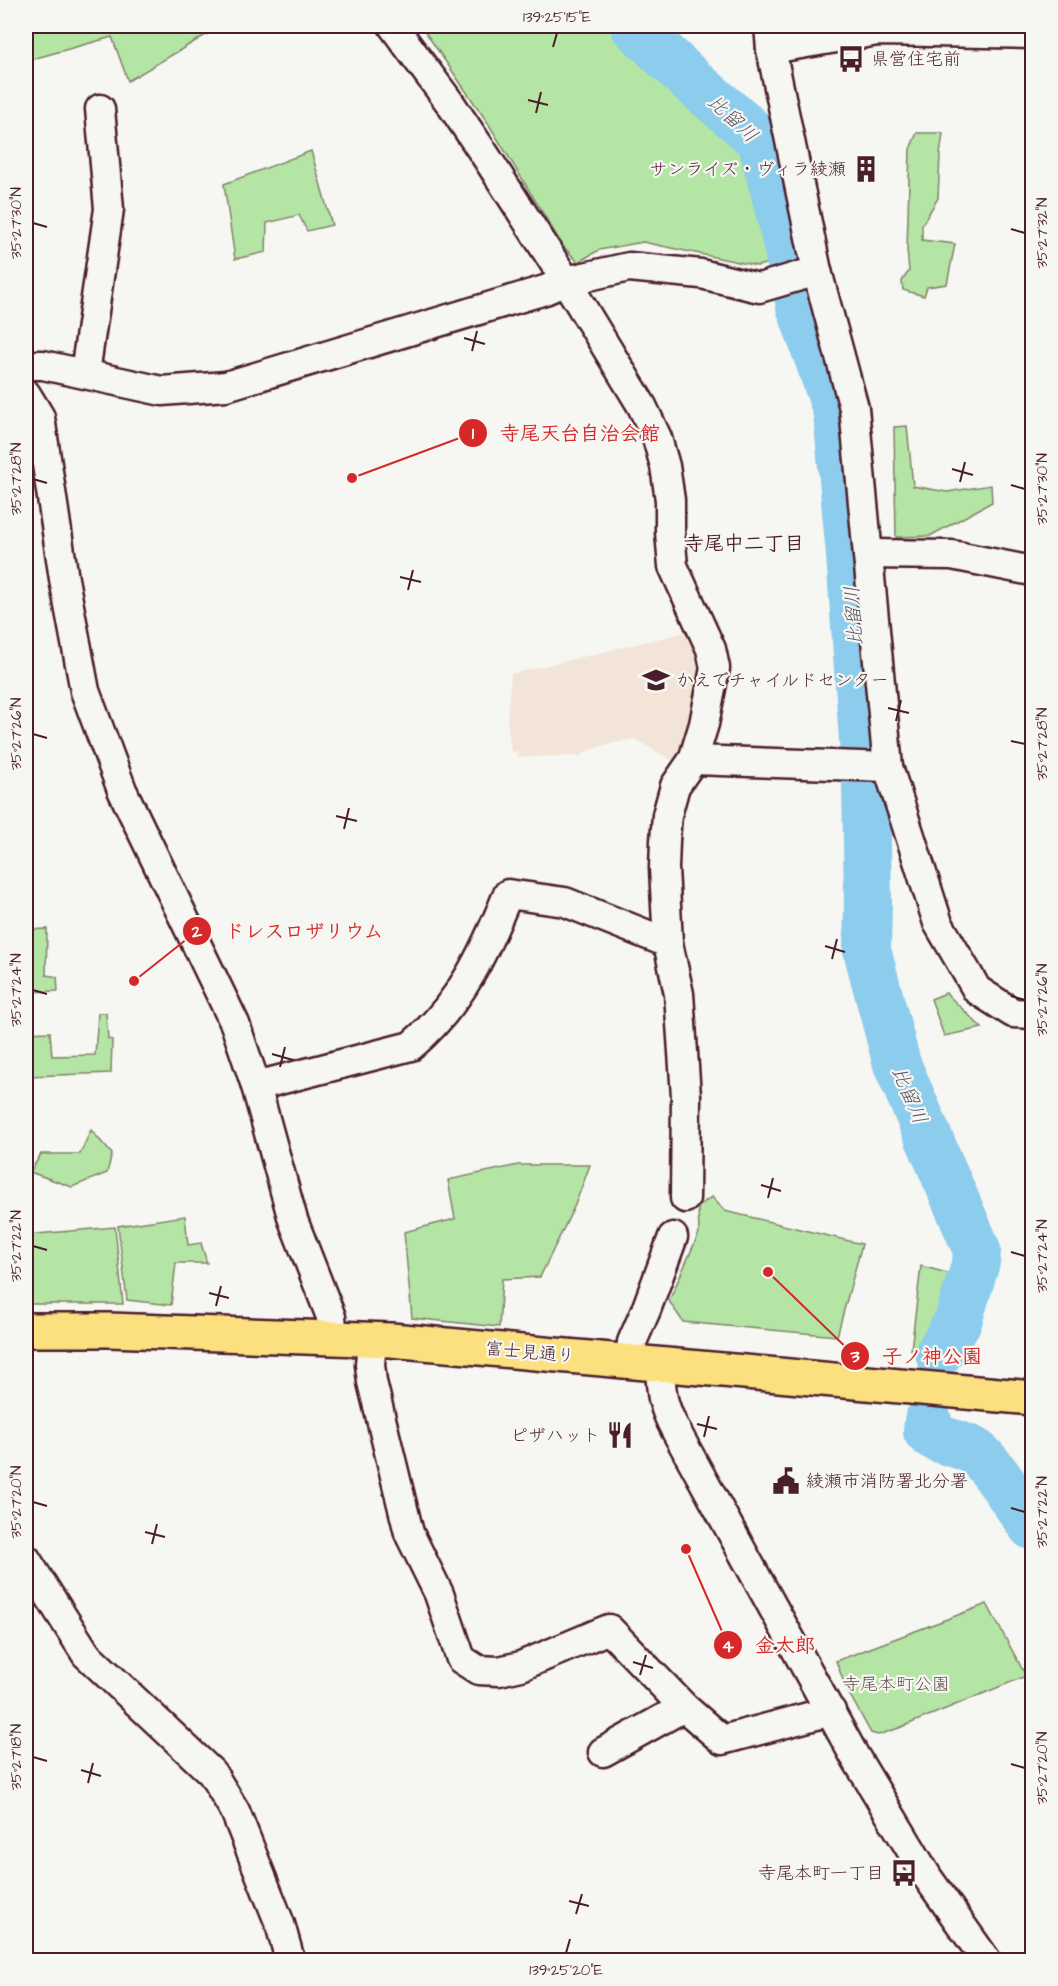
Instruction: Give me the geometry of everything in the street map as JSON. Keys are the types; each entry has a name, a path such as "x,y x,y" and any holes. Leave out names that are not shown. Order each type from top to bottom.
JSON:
{"main road":[{"name":"富士見通り","path":"26,1330 109,1330 333,1337 581,1356 1032,1398"}],"street":[{"path":"393,26 450,103 566,281 642,406 657,438 665,466 670,500 673,566 711,649 715,668 704,724 693,760 675,786 667,815 664,868 668,943 679,994 687,1096 685,1198"},
{"path":"1032,34 878,31 770,37 813,272 855,408 868,555 869,766 938,923 977,990 1013,1013 1032,1014"},
{"path":"85,373 109,209 100,109"},
{"path":"26,365 44,365 162,391 226,386 545,290 566,281 629,267 701,274 759,288 813,272"},
{"path":"26,394 40,417 64,579 85,691 122,790 235,1024 256,1086 293,1220 331,1317 333,1337"},
{"path":"868,555 952,555 1032,571"},
{"path":"693,760 869,766"},
{"path":"256,1086 411,1046 428,1031 459,994 489,940 508,894 565,902 668,943"},
{"path":"673,1237 632,1342 661,1394 668,1415 854,1755 928,1878 986,1960"},
{"path":"372,1340 372,1382 409,1533 439,1594 461,1659 478,1670 499,1671 521,1666 609,1629 684,1707 722,1740 831,1711"},
{"path":"26,1559 86,1654 212,1773 234,1811 280,1924 290,1960"},
{"path":"603,1752 684,1707"}],"shaded area":[{"path":"691,631 703,665 689,745 681,748 673,761 635,739 604,745 585,752 582,756 518,757 518,751 511,752 507,718 511,674"}],"green space":[{"path":"31,26 208,26 209,33 128,81 112,37 29,60"},
{"path":"421,26 626,26 754,145 778,261 757,266 643,242 599,250 578,262 563,246 488,123"},
{"path":"917,133 943,133 938,198 922,225 922,240 955,244 947,284 927,287 924,296 903,290 902,281 909,271 907,249 910,149"},
{"path":"311,151 332,225 307,231 299,215 267,223 266,252 235,259 224,184"},
{"path":"907,426 913,486 947,492 991,485 992,502 930,536 896,537 894,427"},
{"path":"47,929 46,975 57,977 58,991 26,992 26,930"},
{"path":"946,993 982,1028 944,1036 931,999"},
{"path":"98,1013 106,1013 108,1039 112,1040 111,1073 30,1076 26,1089 26,1033 50,1032 52,1056 95,1055"},
{"path":"91,1130 112,1154 107,1173 72,1187 30,1172 41,1154 80,1154"},
{"path":"518,1165 590,1165 575,1205 540,1277 502,1279 499,1327 412,1318 404,1232 455,1219 448,1180"},
{"path":"712,1197 725,1211 862,1244 837,1336 683,1322 669,1301 699,1233 698,1206"},
{"path":"185,1216 188,1245 201,1243 207,1263 176,1263 171,1305 127,1300 118,1226"},
{"path":"115,1227 123,1304 27,1304 26,1235"},
{"path":"921,1266 962,1277 937,1358 911,1350"},
{"name":"寺尾本町公園","path":"987,1604 1026,1676 899,1728 878,1735 871,1733 846,1688 836,1661"}],"waterway":[{"name":"比留川","path":"634,26 693,82 761,140 800,306 837,412 850,555 866,783 867,950 897,1064 977,1250 976,1262 958,1321 939,1353"},
{"name":"比留川","path":"928,1421 927,1431 932,1435 966,1447 985,1461 1032,1526"}],"place":[{"name":"県営住宅前","path":"851,59"},
{"name":"サンライズ・ヴィラ綾瀬","path":"866,169"},
{"name":"寺尾天台自治会館","path":"352,478"},
{"name":"かえでチャイルドセンター","path":"656,680"},
{"name":"ドレスロザリウム","path":"134,981"},
{"name":"子ノ神公園","path":"768,1272"},
{"name":"ピザハット","path":"620,1435"},
{"name":"綾瀬市消防署北分署","path":"786,1481"},
{"name":"金太郎","path":"686,1549"},
{"name":"寺尾本町一丁目","path":"904,1873"}],"district":[{"name":"寺尾中二丁目","path":"744,543"}]}
